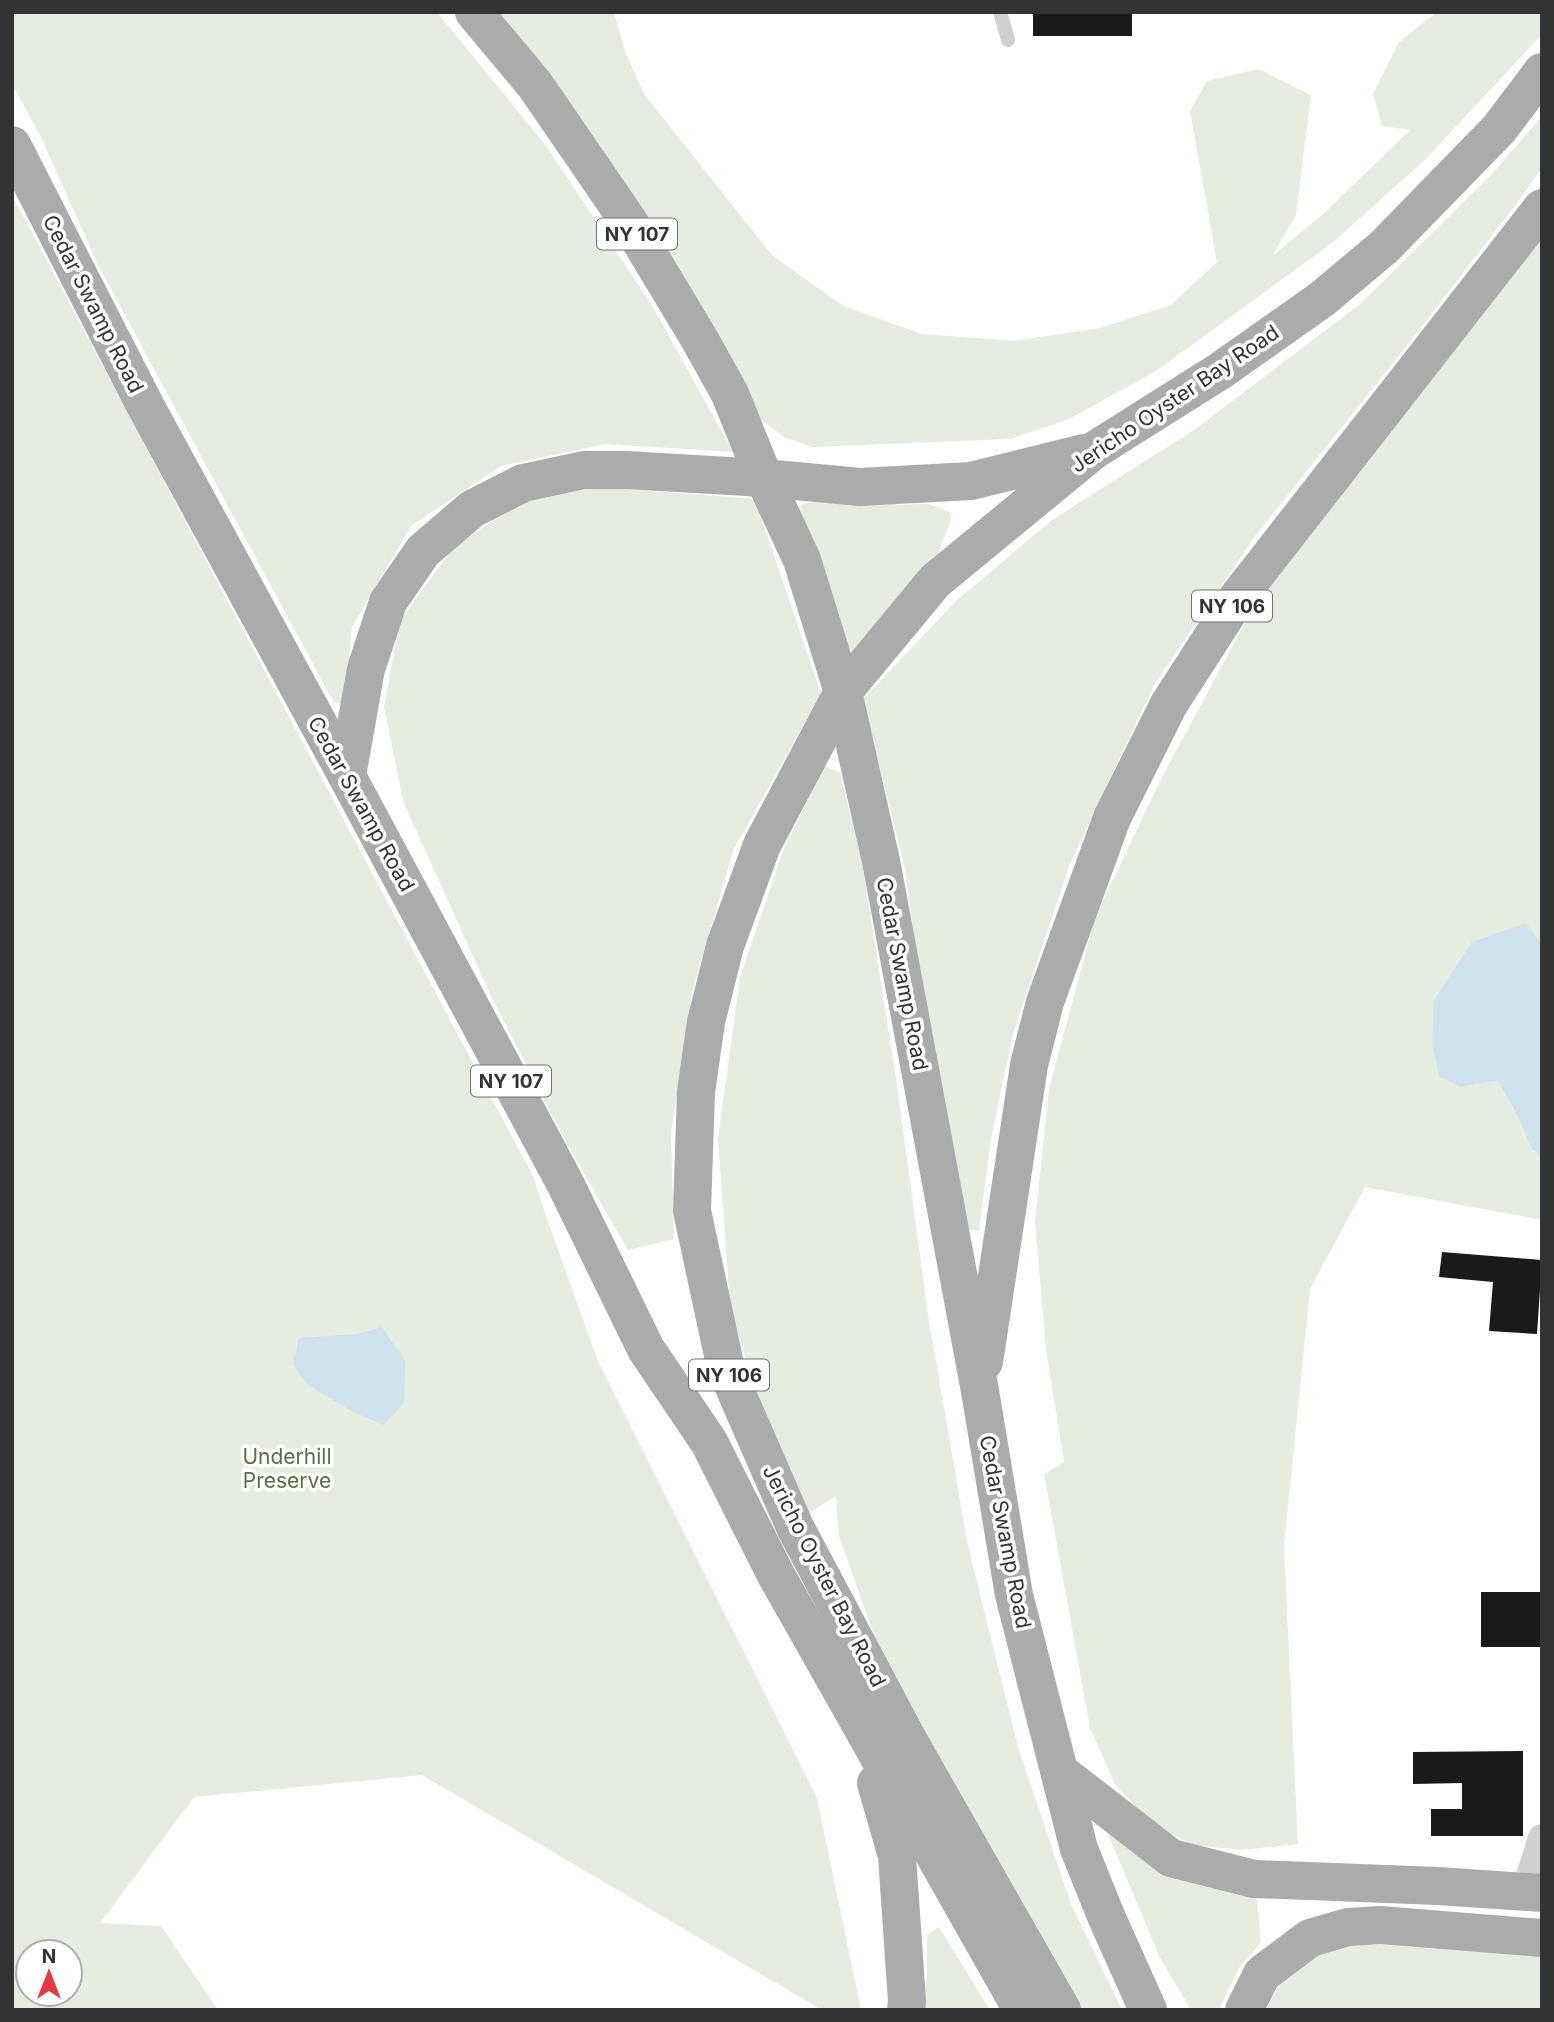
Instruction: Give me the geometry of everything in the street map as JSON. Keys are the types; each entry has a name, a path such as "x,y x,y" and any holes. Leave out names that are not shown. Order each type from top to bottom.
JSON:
{"main road":[{"name":"Cedar Swamp Road","path":"474,12 535,85 629,222 700,340 730,394 764,478 802,560 843,692 881,862 980,1391 1014,1595 1079,1849 1148,2010"},
{"name":"Jericho Oyster Bay Road","path":"1062,2010 906,1738 794,1527 726,1370 692,1211 696,1092 706,1022 725,946 762,845 843,692 935,581 1093,450 1220,371 1322,299 1384,247 1499,129 1542,72"},
{"name":"Cedar Swamp Road","path":"12,145 146,407 565,1183 646,1349 709,1442 776,1575 1022,2010"},
{"name":"NY 106","path":"980,1391 1029,1065 1045,1002 1112,818 1169,704 1238,597 1542,208"},
{"path":"347,776 366,669 388,602 423,551 472,509 523,484 584,470 764,478 860,487 971,481 1093,450"},
{"path":"858,1721 897,1856 906,2010"},
{"path":"1060,1772 1171,1858 1254,1879 1533,1892"},
{"path":"1244,2010 1262,1974 1310,1938 1348,1927 1380,1926 1542,1938"}],"street":[{"path":"1533,1892 1542,1838"}],"lane":[{"path":"1000,12 1008,40"}],"green space":[{"path":"12,12 437,12 547,147 653,307 733,452 606,444 501,466 411,526 352,627 345,703 334,703 98,265 41,137 12,84"},
{"path":"484,12 614,12 625,51 644,94 772,255 843,306 922,334 1015,341 1100,328 1171,305 1217,262 1190,111 1207,81 1258,69 1311,95 1296,215 1272,256 1322,215 1410,130 1382,126 1373,94 1399,42 1437,12 1542,12 1542,34 1425,160 1332,243 1156,371 1069,419 1010,439 812,447 784,437 756,416"},
{"path":"1542,116 1542,168 1409,343 1255,536 1154,685 1070,864 1013,1034 991,1139 979,1231 964,1229 932,1073 905,869 863,699 957,600 1052,520 1194,430 1359,305 1492,174"},
{"name":"Underhill Preserve","path":"12,195 533,1176 598,1361 817,1798 861,2010 822,2010 422,1775 194,1797 100,1923 161,1926 218,2010 12,2010"},
{"path":"1542,230 1542,944 1526,923 1432,1044 1439,1077 1460,1087 1498,1081 1532,1150 1542,1155 1542,1220 1365,1187 1310,1289 1284,1546 1298,1844 1241,1850 1192,1845 1148,1820 1115,1784 1090,1728 1044,1474 1064,1462 1046,1350 1035,1221 1049,1089 1095,917 1162,777 1260,595"},
{"path":"599,487 755,499 821,694 734,849 693,988 671,1133 674,1239 628,1250 567,1144 490,994 403,801 384,707 400,621 454,546 524,500"},
{"path":"803,504 928,504 950,512 951,520 934,565 853,651 846,644 800,511"},
{"path":"824,766 840,772 862,862 896,1078 928,1315 968,1546 1018,1747 1071,1904 1122,2010 1079,2010 882,1658 839,1536 836,1496 806,1515 768,1434 730,1305 718,1139 740,977 783,851"},
{"path":"1122,1828 1256,1891 1261,1942 1239,1968 1219,2010 1191,2010 1160,1958 1108,1834"},
{"path":"939,1927 990,2010 921,2010 927,1974 927,1935"},
{"path":"1352,1943 1542,1956 1542,2010 1266,2010 1281,1981 1312,1957"}],"water":[{"path":"1526,923 1542,944 1542,1155 1532,1150 1498,1081 1460,1087 1439,1077 1432,1044 1434,1000 1472,942"},
{"path":"382,1327 405,1361 404,1402 384,1425 353,1412 307,1384 293,1364 299,1338 357,1334"}],"building":[{"path":"1033,12 1132,12 1132,36 1033,36"},
{"path":"1442,1252 1542,1260 1537,1334 1489,1331 1493,1282 1439,1277"},
{"path":"1481,1592 1542,1592 1542,1647 1481,1647"},
{"path":"1523,1751 1523,1836 1431,1836 1431,1809 1462,1809 1462,1783 1413,1784 1413,1752"}]}
